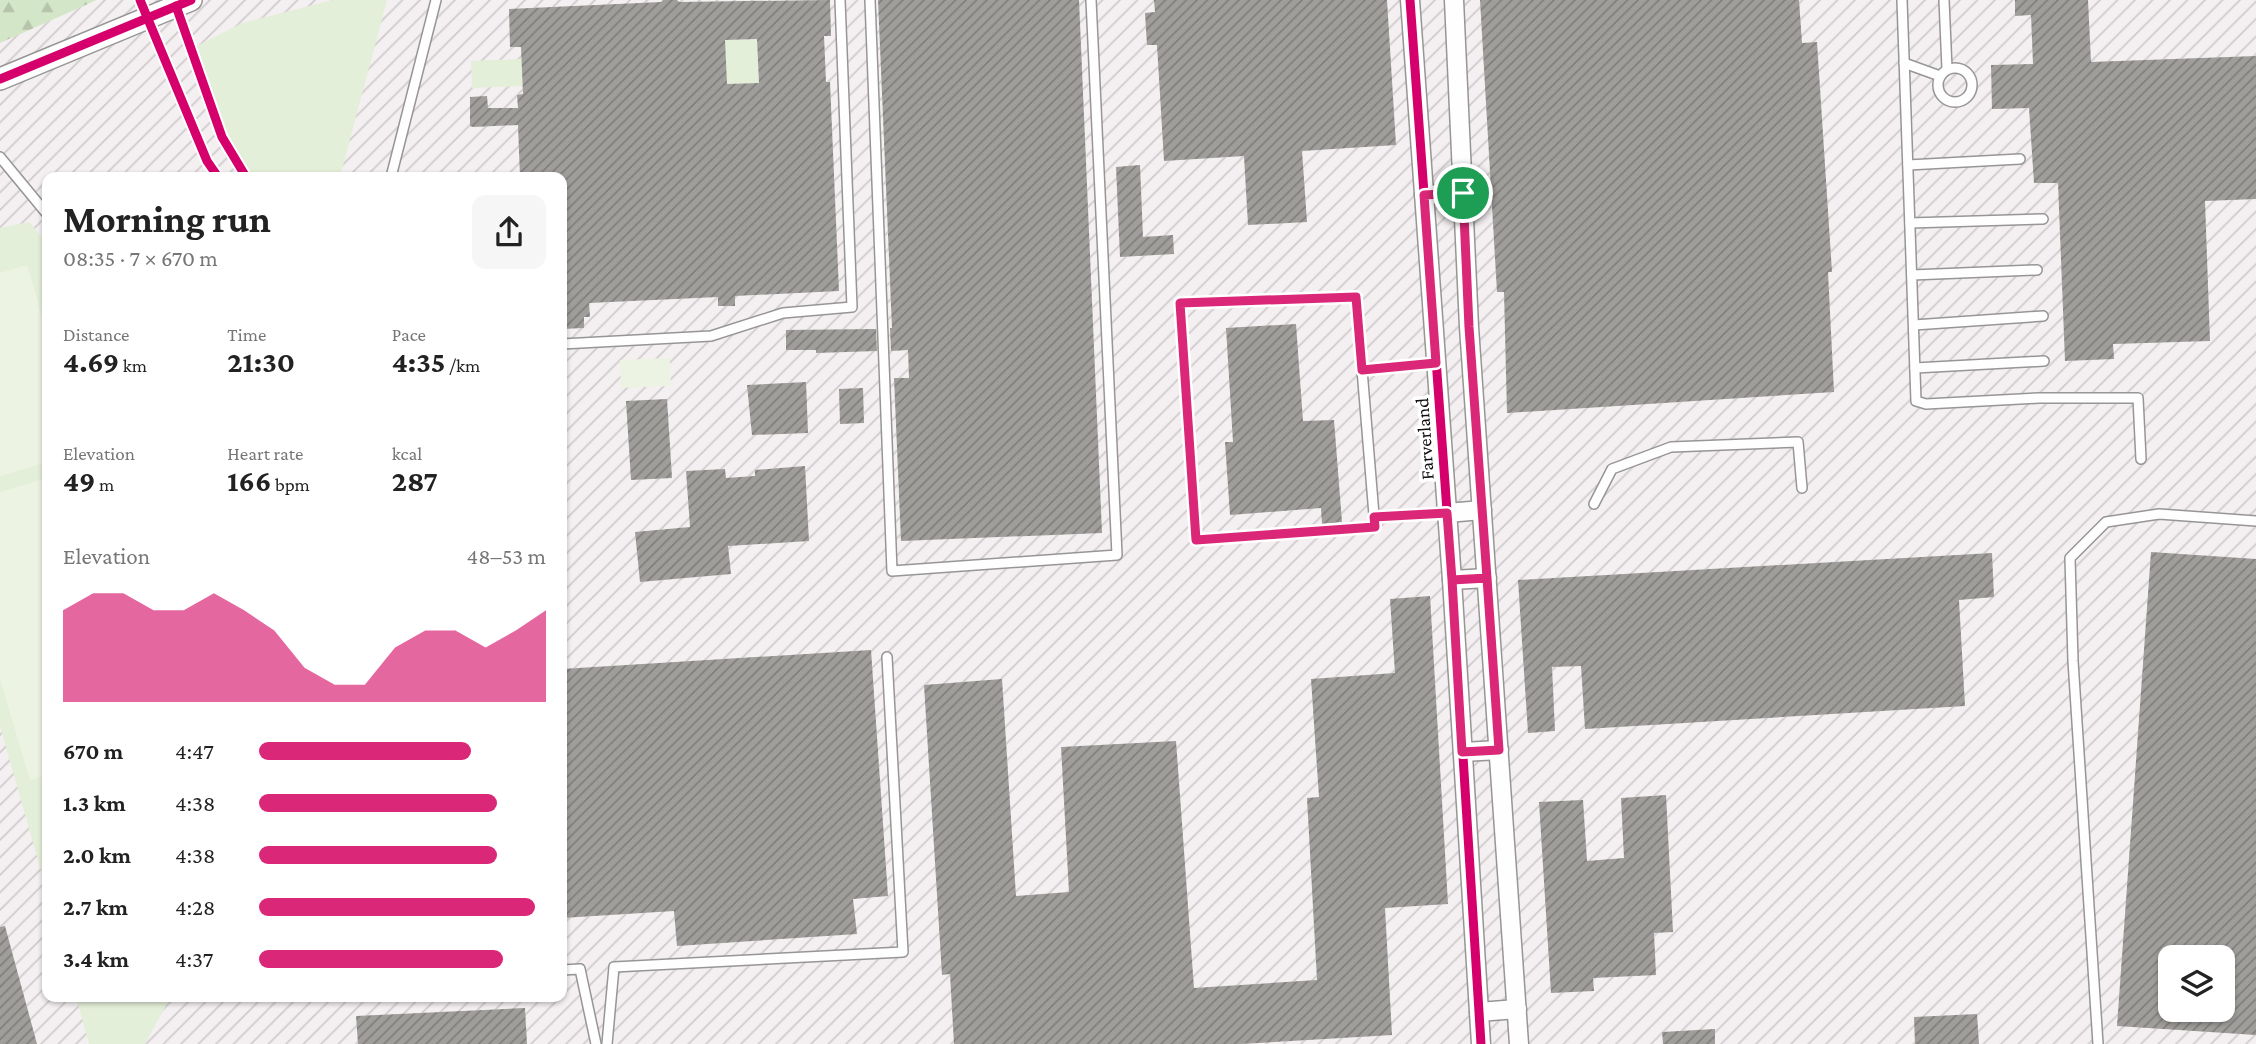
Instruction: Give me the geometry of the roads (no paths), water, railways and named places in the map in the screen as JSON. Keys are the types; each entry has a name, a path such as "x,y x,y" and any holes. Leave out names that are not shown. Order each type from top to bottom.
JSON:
{"street":[{"path":"0,79 191,0"},
{"name":"Farverland","path":"1410,0 1452,580 1481,1044"},
{"path":"1454,0 1469,327 1519,1044"},
{"path":"1424,195 1463,193"},
{"path":"1447,513 1482,510"},
{"path":"1452,580 1487,578"},
{"path":"1462,752 1499,750"},
{"path":"1479,1012 1517,1009"}],"lane":[{"path":"392,172 436,0"},
{"path":"567,344 711,336 783,313 852,307 840,0"},
{"path":"870,0 892,571 1117,555 1091,0"},
{"path":"1902,0 1916,401 1926,404 2039,398 2138,398 2141,459"},
{"path":"1904,63 1943,73 1944,0"},
{"path":"0,157 42,208"},
{"path":"1908,165 2020,159"},
{"path":"1910,223 2043,219"},
{"path":"1912,275 2037,270"},
{"path":"1356,297 1374,517 1375,527 1196,540 1180,303 1356,297"},
{"path":"1914,325 2043,316"},
{"path":"1915,368 2044,361"},
{"path":"1362,370 1436,363"},
{"path":"1594,504 1612,469 1671,447 1798,442 1802,488"},
{"path":"1374,517 1447,513"},
{"path":"2098,1044 2073,661 2070,558 2106,522 2159,514 2256,521"},
{"path":"607,1044 614,967 902,952 887,657"},
{"path":"567,970 580,969 596,1044"}]}
